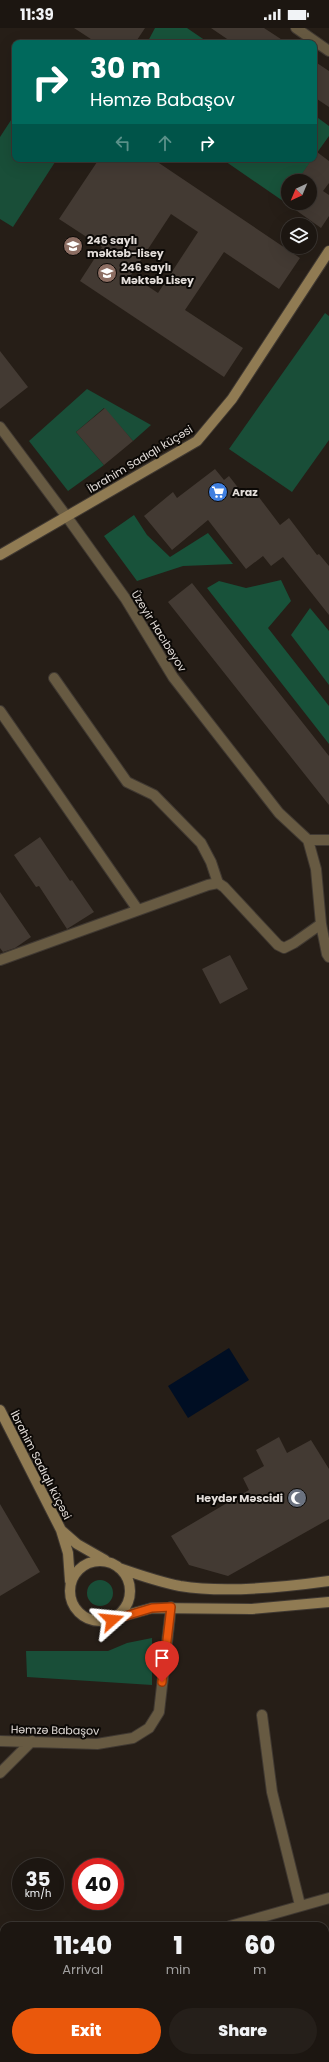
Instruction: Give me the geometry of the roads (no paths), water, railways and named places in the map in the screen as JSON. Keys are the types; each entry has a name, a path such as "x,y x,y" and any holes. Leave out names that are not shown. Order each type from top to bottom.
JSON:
{"street":[{"path":"296,28 314,40"},
{"path":"317,42 329,50"},
{"name":"İbrahim Sadıqlı küçəsi","path":"0,555 197,441 232,399 329,252"},
{"name":"Üzeyir Hacıbəyov","path":"0,427 125,598 173,677 279,813 308,840"},
{"path":"54,678 127,782 154,795 201,843 212,862 218,884"},
{"path":"0,711 138,910"},
{"path":"329,840 308,840 316,869 321,924 327,954 329,957"},
{"path":"0,960 208,885 218,884 224,887 278,945 284,948 294,943 321,924"},
{"name":"İbrahim Sadıqlı küçəsi","path":"0,1410 61,1530 68,1552 70,1587"},
{"path":"61,1530 88,1551 115,1566 128,1580 130,1596 124,1610 112,1620"},
{"path":"329,1581 302,1585 211,1589 181,1586 144,1578 104,1561 89,1564 76,1573 70,1587 72,1603 82,1615 96,1622 112,1620 152,1608 252,1609 329,1602"},
{"name":"Həmzə Babaşov","path":"0,1741 97,1744 133,1738 149,1728 159,1712 171,1607"},
{"path":"262,1715 272,1792 300,1905"},
{"path":"0,1773 32,1741"},
{"path":"243,1922 329,1898"}],"water":[{"path":"229,1348 249,1380 188,1418 168,1386"}],"place":[{"name":"246 saylı məktəb-lisey","path":"73,246"},
{"name":"246 saylı Məktəb Lisey","path":"107,273"},
{"name":"Araz","path":"218,492"},
{"name":"Heydər Məscidi","path":"297,1498"}]}
